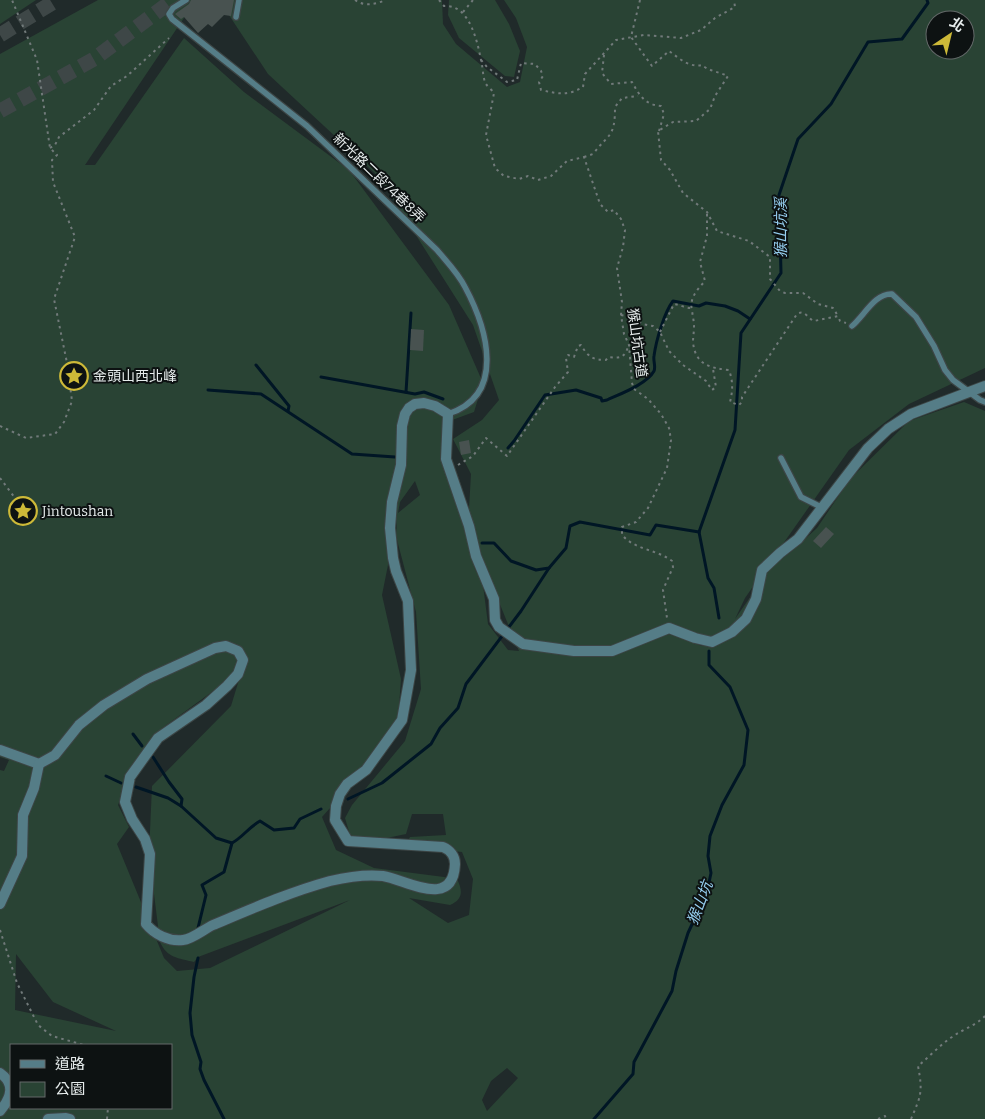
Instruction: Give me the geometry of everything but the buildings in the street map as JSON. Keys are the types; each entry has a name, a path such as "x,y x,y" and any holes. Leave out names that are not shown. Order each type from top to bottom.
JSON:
{"street":[{"path":"0,904 22,856 23,815 34,788 39,764 55,755 79,725 104,705 147,679 209,651 226,646 238,651 243,660 238,674 206,705 158,738 130,777 125,802 132,819 146,839 150,854 146,924 151,931 170,939 184,940 210,926 307,888 350,876 383,876 430,890 440,889 448,884 454,875 455,861 450,851 443,847 348,840 334,820 340,794 347,784 366,770 402,720 411,670 410,615 408,601 393,558 389,517 401,465 402,426 409,408 416,404 424,403 435,406 448,414 446,459 469,526 476,556 494,599 495,620 499,627 523,644 574,651 612,651 669,628 712,642 732,632 746,619 756,599 762,570 798,539 868,448 888,429 911,414 985,386"},
{"path":"0,750 39,764"},
{"path":"0,1073 7,1077 10,1087"},
{"path":"0,1111 8,1101 10,1094"},
{"path":"48,1119 70,1119"}],"lane":[{"name":"新光路二段74巷8弄","path":"186,0 172,8 169,14 172,19 307,126 437,250 465,286 476,311 483,335 487,356 487,375 478,395 467,407 448,414"},
{"path":"236,17 239,0"},
{"path":"852,326 864,311 882,296 887,293 892,294 916,317 934,346 945,370 953,380 969,393 985,402"},
{"path":"780,458 801,498 823,508"}],"path":[{"path":"0,426 26,438 55,434 64,422 72,401 67,363 54,299 75,237 53,182 52,160 56,155 50,148 37,60 12,0"},
{"path":"355,0 360,4 373,4 386,0"},
{"path":"439,0 444,6 452,6 463,12 471,26 481,59 485,83 494,93 486,135 495,168 504,176 519,178 528,176 538,180 551,176 566,161 593,154 600,145 609,139 615,125 615,107 622,98 639,96"},
{"path":"463,12 473,0"},
{"path":"630,37 640,0"},
{"path":"481,59 487,67 507,82 517,80 521,63 535,64 543,76 539,82 541,90 554,94 573,93 583,87 585,74 616,40 644,35 681,38 701,30 714,18 735,7 734,0"},
{"path":"630,37 652,66 669,51 688,64 702,65 708,70 717,71 728,76 714,96 710,109 696,121 673,122 658,131"},
{"path":"50,148 55,145 59,137 94,110 111,86 127,76 168,38"},
{"path":"604,55 602,73 611,84 632,82 639,96 648,104 661,106 664,114 658,131 661,160 670,170 683,193 707,212 717,231 749,241 770,257 770,279 776,288 785,294 803,294 818,304 833,308 844,323 852,326"},
{"name":"猴山坑古道","path":"584,156 600,204 608,212 614,210 625,230 623,248 617,268 622,302 621,315 624,334 629,345 634,389 648,399 662,414 669,428 671,440 666,468 648,508 633,524 622,527 622,535 633,546 653,550 672,561 673,567 662,590 669,628"},
{"path":"707,212 707,236 700,262 705,281 694,293 691,303 694,325 693,342 697,356 702,362 713,368 728,370 732,378 730,402 739,405 797,314 805,313 814,322 838,316"},
{"path":"660,332 674,304 691,308"},
{"path":"621,315 631,317 642,324 653,326 657,329 669,350 683,365 706,381 712,390 716,387 713,368"},
{"path":"449,471 473,456 486,438 507,456 555,387 568,372 566,358 568,355 574,357 578,346 581,346 594,360 606,360 608,357 621,358 625,355 629,345"},
{"path":"0,478 24,510"},
{"path":"0,930 17,983 38,1025 52,1036 80,1044"},
{"path":"911,1119 921,1097 921,1081 918,1066 949,1039 967,1027 974,1026 985,1016"},
{"path":"878,1119 885,1116 886,1119"}],"green space":[{"path":"0,0 36,0 0,24"},
{"path":"98,0 196,0 85,165 95,165 184,38 244,92 349,170 449,305 483,383 474,412 444,423 441,455 458,503 475,569 483,585 488,624 508,650 519,651 468,526 471,474 453,439 482,420 499,400 473,325 379,177 268,74 219,0 442,0 443,24 456,44 507,87 520,82 527,47 516,18 504,0 985,0 985,368 909,404 849,450 745,598 735,619 771,567 817,528 850,479 909,421 964,402 985,411 985,1119 0,1119 0,770 4,771 9,760 0,757 0,54","holes":["415,481 420,495 398,513 400,502","397,520 396,536 416,612 421,689 405,741 352,805 345,818 353,845 406,834 412,814 443,814 446,835 410,837 405,846 462,852 473,879 469,915 448,923 409,898 450,905 459,898 461,889 458,881 444,877 374,868 336,850 322,817 397,733 401,679 382,595","728,629 717,646 702,646 669,634 720,638","242,670 231,706 152,786 149,854 160,942 170,954 194,962 198,957 350,900 210,968 177,971 164,958 117,844 129,827 118,805 134,763 161,729","16,954 53,1002 116,1031 15,1010","507,1068 518,1078 487,1111 482,1100 491,1081"]},
{"path":"449,0 495,0 509,24 520,51 514,77 505,76 459,38 448,15"}],"waterway":[{"name":"猴山坑溪","path":"699,532 735,430 741,333 781,273 779,195 798,139 831,104 868,42 902,39 928,3 927,0"},
{"path":"508,448 545,395 576,390 601,398 602,401 626,392 651,376 655,367 654,356 659,335 673,301 699,306 706,303 725,306 738,311 750,319"},
{"path":"406,392 411,313"},
{"path":"256,365 289,406 288,411"},
{"path":"321,377 415,394 424,392 443,399"},
{"path":"208,390 261,394 352,454 395,457"},
{"path":"482,543 494,543 511,561 536,570 549,568 566,548 570,526 580,522 650,535 656,525 699,532"},
{"name":"猴山坑","path":"699,532 708,578 714,588 719,618"},
{"path":"348,799 382,783 431,744 440,728 458,708 466,684 521,611 549,568"},
{"name":"猴山坑","path":"594,1119 633,1074 634,1062 672,991 688,933 707,892 711,873 708,856 710,836 722,805 744,765 748,730 730,687 709,665 709,651"},
{"path":"133,734 142,746"},
{"path":"153,757 182,799 181,806 216,838 232,843"},
{"path":"106,776 121,783"},
{"path":"136,787 168,798 181,806"},
{"path":"198,928 206,895 202,885 224,872 232,843 260,821 274,830 294,828 300,819 321,809"},
{"path":"198,958 190,1013 192,1035 201,1062 200,1069 204,1080 224,1119"}],"tunnel":[{"path":"0,35 57,0"},
{"path":"0,111 94,59 173,0"}],"place":[{"name":"金頭山西北峰","path":"74,376"},
{"name":"Jintoushan","path":"23,511"}]}
